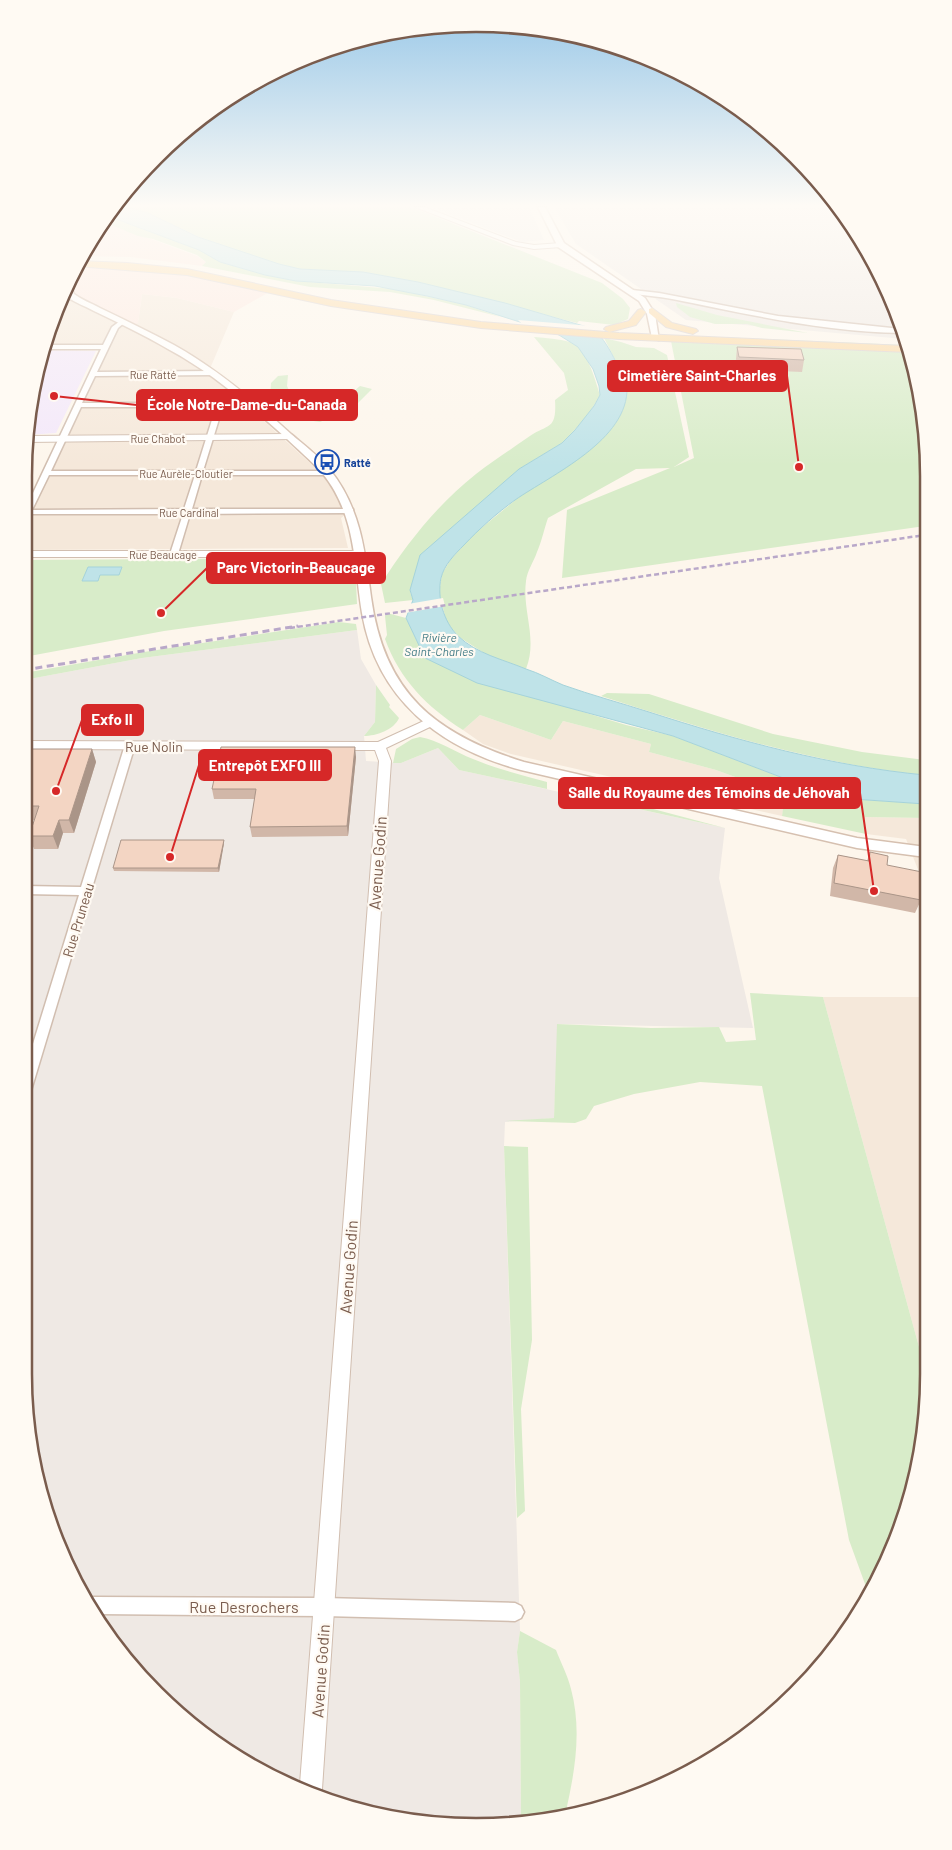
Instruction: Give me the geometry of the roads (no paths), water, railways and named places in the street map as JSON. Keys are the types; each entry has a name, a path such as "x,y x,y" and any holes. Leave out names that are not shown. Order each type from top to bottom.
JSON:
{"main road":[{"path":"79,293 81,298 94,308"},
{"path":"289,293 364,309 453,322 900,349"},
{"path":"632,293 631,296 650,335"},
{"path":"634,293 665,323 677,328 724,334"},
{"path":"71,295 75,299 180,353 213,373 290,437 326,473 350,511 358,532 369,615 378,655 399,692 428,723 484,754 521,766 857,843 920,851"},
{"path":"650,335 652,311"},
{"path":"603,332 629,326 638,321 640,312"},
{"path":"650,335 724,334 899,343"}],"street":[{"path":"649,293 774,318 824,325 895,331"},
{"path":"32,502 115,326 122,322"},
{"path":"52,347 106,348"},
{"name":"Rue Ratté","path":"93,374 213,373"},
{"path":"174,554 224,392 234,389"},
{"path":"78,405 220,405"},
{"name":"Rue Chabot","path":"34,439 290,437"},
{"name":"Rue Aurèle-Cloutier","path":"46,473 326,473"},
{"name":"Rue Cardinal","path":"32,515 350,511"},
{"name":"Rue Beaucage","path":"32,554 362,554"},
{"name":"Rue Nolin","path":"32,745 380,746 428,723"},
{"name":"Rue Pruneau","path":"32,1068 130,746"},
{"name":"Avenue Godin","path":"311,1786 385,761 380,746"},
{"path":"32,890 87,891"},
{"name":"Rue Desrochers","path":"98,1605 324,1607 515,1612"}],"water":[{"name":"Rivière Saint-Charles","path":"413,293 465,293 594,329 606,345 625,377 627,384 624,406 615,424 602,439 567,467 515,500 488,521 450,560 442,573 440,593 442,609 448,623 458,636 482,652 536,672 563,685 683,723 820,759 920,774 920,804 853,799 812,789 673,736 477,683 425,658 406,618 413,600 410,590 420,555 519,469 562,443 594,406 600,395 593,369 578,347 559,335 466,305"},
{"path":"88,567 122,567 119,575 100,575 98,581 82,581"}],"railway":[{"path":"290,628 920,536"},
{"path":"32,669 298,626"}],"place":[{"name":"École Notre-Dame-du-Canada","path":"54,396"},
{"name":"Ratté","path":"327,462"},
{"name":"Cimetière Saint-Charles","path":"799,467"},
{"name":"Parc Victorin-Beaucage","path":"161,613"},
{"name":"Exfo II","path":"56,791"},
{"name":"Entrepôt EXFO III","path":"170,857"},
{"name":"Salle du Royaume des Témoins de Jéhovah","path":"874,891"}]}
